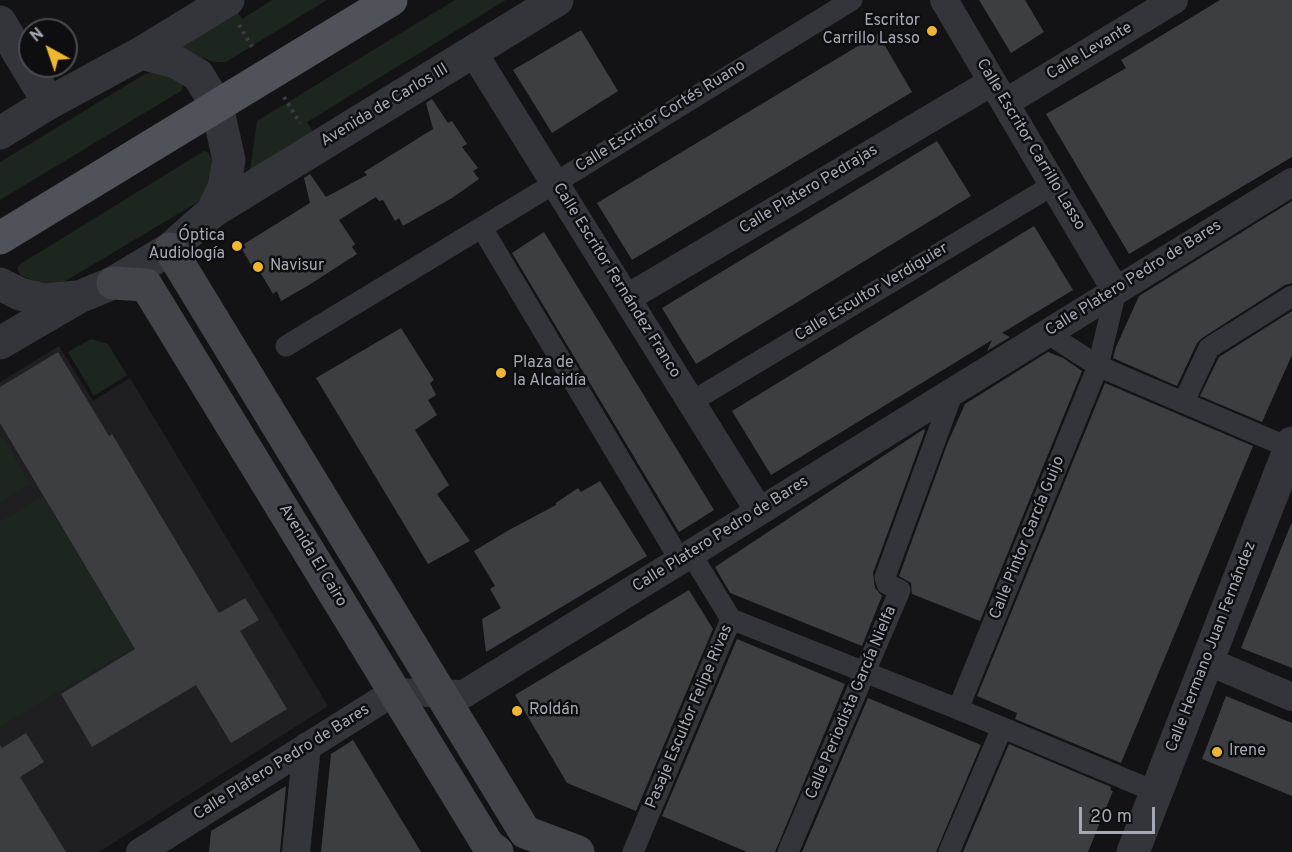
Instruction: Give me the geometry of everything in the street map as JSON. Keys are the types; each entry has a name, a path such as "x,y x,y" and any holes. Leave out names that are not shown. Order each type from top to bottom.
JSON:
{"main road":[{"path":"0,238 391,0"},
{"path":"170,249 441,694 526,842 578,852"},
{"name":"Avenida El Cairo","path":"113,283 146,285 488,845 497,852"}],"street":[{"path":"0,133 49,103 141,53 228,0"},
{"name":"Avenida de Carlos III","path":"0,343 79,297 113,283 170,249 212,212 558,0"},
{"name":"Calle Escritor Cortés Ruano","path":"286,346 852,0"},
{"name":"Calle Escritor Carrillo Lasso","path":"944,0 1116,291"},
{"name":"Calle Levante","path":"999,92 1174,0"},
{"path":"0,22 49,103"},
{"name":"Calle Escritor Fernández Franco","path":"473,52 759,512"},
{"name":"Avenida de Carlos III","path":"141,53 176,62 198,75 217,106 229,160 224,188 212,212"},
{"name":"Calle Platero Pedrajas","path":"627,298 999,92"},
{"name":"Calle Platero Pedro de Bares","path":"140,852 394,692 464,694 1292,182"},
{"name":"Calle Escultor Verdiguier","path":"691,402 1053,185"},
{"name":"Pasaje Escultor Felipe Rivas","path":"482,228 685,557 731,619 633,852"},
{"name":"Avenida de Carlos III","path":"0,284 20,294 44,300 79,297"},
{"name":"Calle Pintor García Guijo","path":"958,709 1098,366 1116,291"},
{"path":"1184,401 1209,348 1292,296"},
{"path":"1047,333 1098,366 1184,401 1290,450"},
{"name":"Calle Periodista García Nielfa","path":"788,852 900,590 887,584 885,577 953,392"},
{"name":"Calle Hermano Juan Fernández","path":"1133,852 1290,450"},
{"path":"731,619 958,709 1156,792"},
{"path":"1207,661 1292,697"},
{"path":"949,852 1002,728"},
{"path":"296,852 307,746"}],"shaded area":[{"path":"272,0 327,0 226,62 214,62 179,49 233,5 242,19"},
{"path":"455,0 506,0 307,122 315,136 250,171 257,121"},
{"path":"157,71 184,84 181,91 0,200 0,162 145,74"},
{"path":"204,151 208,152 212,160 210,182 203,198 198,202 62,283 48,286 20,275 18,266 22,263"},
{"path":"91,339 108,344 127,375 94,396 68,352"},
{"path":"59,346 93,401 130,378 328,706 99,852 0,852 0,382"},
{"path":"0,433 30,484 1,502 0,500"},
{"path":"43,496 134,647 0,727 0,522"}],"building":[{"path":"979,0 1025,0 1044,32 1011,53"},
{"path":"1220,0 1292,0 1292,157 1129,254 1046,114 1126,68 1121,60"},
{"path":"581,30 618,91 552,133 513,70"},
{"path":"878,34 912,92 632,260 597,203"},
{"path":"432,99 448,123 452,121 467,144 462,147 478,168 473,171 479,179 452,198 403,226 399,218 395,221 383,200 379,201 376,197 339,220 355,244 352,247 357,254 281,301 277,291 273,294 260,272 256,274 242,249 246,248 244,244 310,203 304,178 310,174 326,197 367,175 364,172 433,129 426,103"},
{"path":"937,141 971,196 696,364 662,308"},
{"path":"1292,201 1292,283 1285,285 1202,338 1197,343 1177,386 1113,358 1139,296"},
{"path":"1034,226 1073,290 1002,333 1010,337 987,351 992,340 771,475 732,411"},
{"path":"544,232 714,510 679,532 512,253"},
{"path":"1292,311 1292,355 1262,422 1200,396 1219,357"},
{"path":"401,328 434,380 430,383 436,395 428,400 437,415 415,430 449,485 437,494 470,541 428,564 316,378"},
{"path":"58,352 109,436 112,434 219,613 245,598 259,620 240,631 287,709 231,743 196,685 92,747 61,694 135,649 0,423 0,387"},
{"path":"1048,352 1063,358 1082,371 980,621 912,594 911,583 899,576 948,442 965,404"},
{"path":"1105,383 1253,446 1121,763 1015,719 1017,713 977,696"},
{"path":"924,429 873,573 875,588 882,596 862,646 730,593 715,567"},
{"path":"600,481 647,556 486,652 482,619 501,608 490,589 495,586 474,551 556,505 578,488 581,492"},
{"path":"1292,524 1292,668 1241,648"},
{"path":"689,590 713,629 636,811 567,783 515,695"},
{"path":"737,639 845,684 775,852 747,852 662,816"},
{"path":"1226,696 1292,723 1292,796 1202,759"},
{"path":"868,698 981,745 936,852 802,852"},
{"path":"26,733 44,762 20,777 66,852 0,852 0,745 2,748"},
{"path":"353,740 421,852 321,852 331,754"},
{"path":"1009,744 1111,787 1110,790 1113,791 1088,852 963,852"},
{"path":"286,786 280,852 209,852 211,831"}],"place":[{"name":"Escritor Carrillo Lasso","path":"932,31"},
{"name":"Óptica Audiología","path":"237,246"},
{"name":"Navisur","path":"258,267"},
{"name":"Plaza de la Alcaidía","path":"501,373"},
{"name":"Roldán","path":"517,711"},
{"name":"Irene","path":"1217,752"}]}
